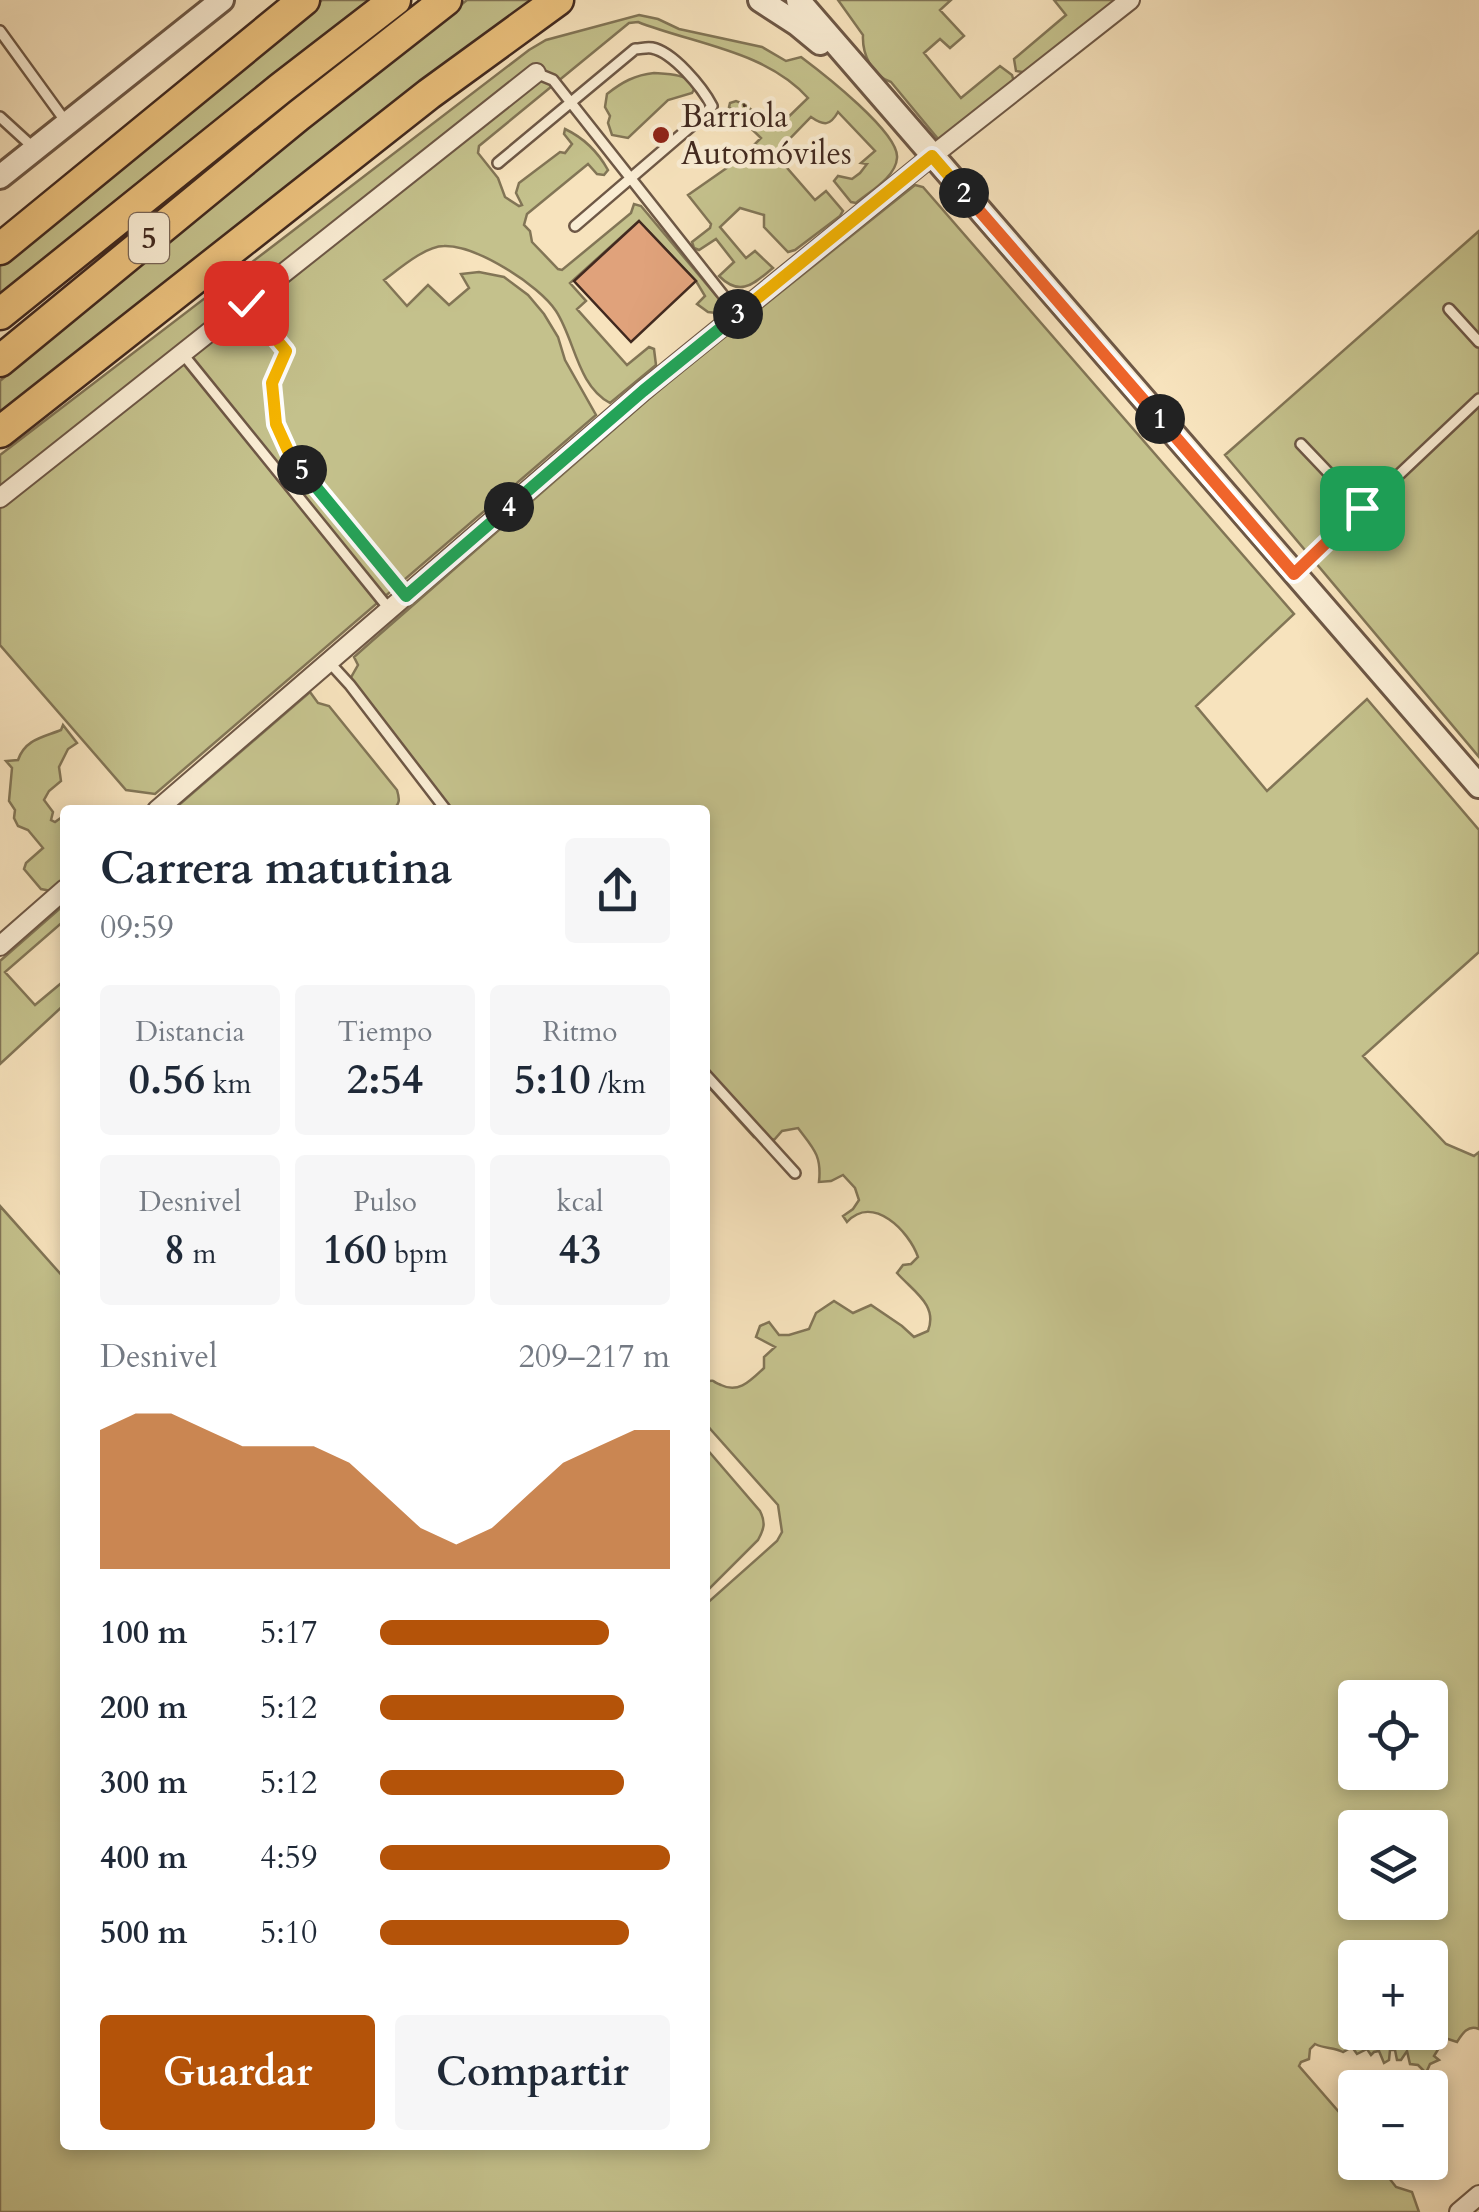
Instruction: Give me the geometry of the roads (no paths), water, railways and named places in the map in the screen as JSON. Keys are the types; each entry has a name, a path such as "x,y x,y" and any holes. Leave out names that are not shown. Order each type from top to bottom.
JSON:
{"highway":[{"path":"0,249 304,0"},
{"name":"5","path":"0,314 396,0"},
{"name":"5","path":"0,361 446,0"},
{"path":"0,432 430,94 558,0"}],"street":[{"path":"0,177 222,0"},
{"path":"760,0 797,24 866,80"},
{"path":"798,0 1479,786"},
{"path":"163,805 643,391 1130,0"},
{"path":"0,498 536,74"},
{"path":"0,946 60,893"},
{"path":"1459,2212 1479,2194"}],"lane":[{"path":"0,32 67,123"},
{"path":"498,163 635,49 655,48 680,66 703,89 712,106 576,226"},
{"path":"536,74 553,80 738,314"},
{"path":"0,118 35,149"},
{"path":"246,303 286,351 272,383 276,424 290,455 406,596"},
{"path":"1449,309 1479,342"},
{"path":"182,353 390,610"},
{"path":"1294,574 1479,399"},
{"path":"1301,444 1362,508"},
{"path":"329,662 442,805"},
{"path":"710,1080 795,1173"}],"place":[{"name":"Barriola Automóviles","path":"661,135"}]}
